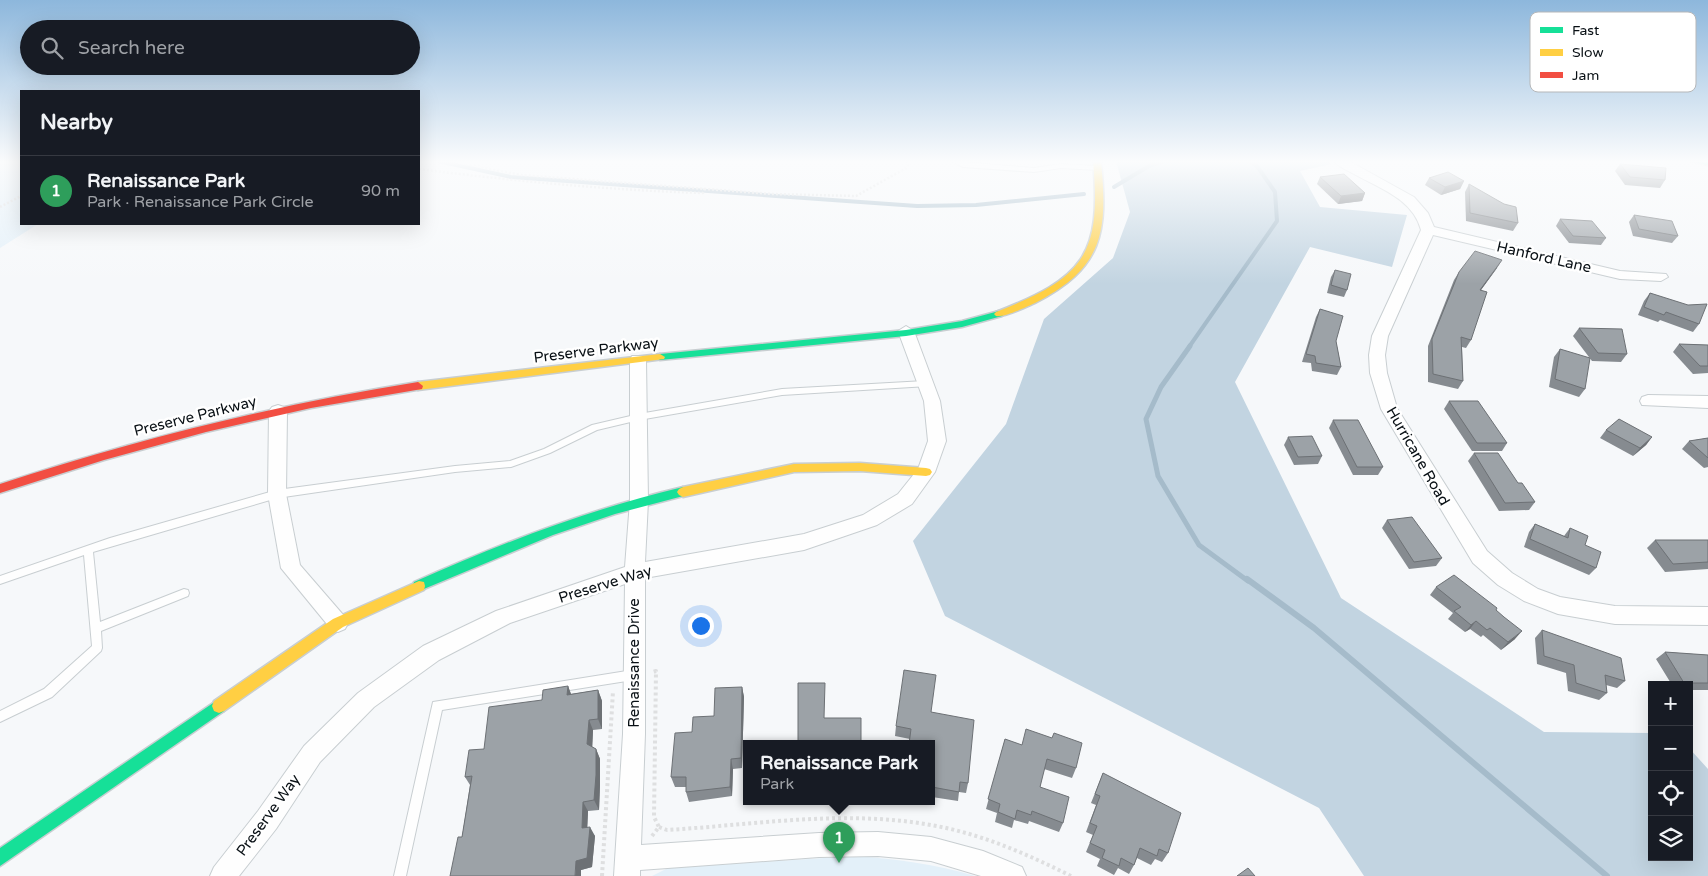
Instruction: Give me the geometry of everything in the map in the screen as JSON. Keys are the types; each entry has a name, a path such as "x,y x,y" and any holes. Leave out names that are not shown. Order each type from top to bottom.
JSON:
{"street":[{"name":"Preserve Parkway","path":"0,489 76,463 278,411 405,389 638,360 906,331 991,317 1043,296 1075,272 1091,254 1101,232 1103,218 1101,202"},
{"path":"1411,202 1422,213 1428,230"},
{"name":"Hanford Lane","path":"1428,230 1620,275 1661,277"},
{"name":"Hurricane Road","path":"1428,230 1380,336 1377,368 1389,409 1480,557 1499,577 1522,591 1553,605 1592,614 1708,616"},
{"name":"Preserve Way","path":"223,876 267,820 312,754 366,700 431,653 502,617 635,572 804,542 870,520 905,499 926,472 937,441 932,401 906,331"},
{"name":"Renaissance Drive","path":"627,867 634,734 624,677 635,572 639,500 638,360"},
{"path":"1648,401 1708,402"},
{"path":"278,411 277,494 291,568 338,623"},
{"path":"0,858 338,623 491,553 639,500 794,468 860,467 926,472"},
{"path":"627,867 819,845 878,844 931,849 983,864 1013,876"}],"lane":[{"path":"0,580 88,550 277,494 455,469 511,464 547,451 595,426 639,416 782,392 925,384"},
{"path":"0,717 48,693 97,648 88,550"},
{"path":"96,628 184,593"},
{"path":"400,876 437,706 624,677"}],"path":[{"path":"602,876 624,677"}],"shaded area":[{"path":"0,202 20,202 20,225 36,225 0,248"},
{"path":"1127,202 1317,202 1320,207 1407,215 1392,267 1310,247 1235,382 1341,598 1544,732 1648,733 1648,861 1693,861 1693,752 1708,769 1708,876 1364,876 1319,808 945,616 913,541 1006,424 1044,319 1113,258 1130,212"},
{"path":"855,856 916,863 975,876 652,876 668,868"}],"building":[{"path":"1470,202 1500,202 1516,207 1518,223 1470,213"},
{"path":"1634,215 1672,221 1678,236 1639,229"},
{"path":"1560,219 1592,221 1606,238 1573,236"},
{"path":"1475,251 1502,260 1480,290 1487,292 1471,340 1461,337 1463,381 1433,374 1432,339 1459,272"},
{"path":"1335,270 1351,274 1347,290 1331,285"},
{"path":"1650,293 1688,305 1707,304 1699,324 1666,312 1664,315 1644,307"},
{"path":"1320,309 1343,316 1336,341 1341,367 1316,363 1315,356 1306,354"},
{"path":"1579,328 1622,329 1627,354 1598,353"},
{"path":"1679,344 1708,345 1708,366 1700,366"},
{"path":"1560,349 1590,358 1585,389 1555,379"},
{"path":"1449,401 1478,401 1507,443 1477,443"},
{"path":"1619,419 1652,437 1640,448 1606,430"},
{"path":"1333,420 1358,420 1383,467 1357,467"},
{"path":"1312,436 1322,456 1298,457 1288,437"},
{"path":"1708,438 1708,458 1689,441"},
{"path":"1474,453 1498,453 1518,483 1522,483 1535,502 1505,503"},
{"path":"1412,517 1442,558 1414,562 1387,520"},
{"path":"1535,524 1568,538 1570,528 1588,536 1585,545 1601,552 1596,568 1530,539"},
{"path":"1655,540 1708,540 1708,562 1673,564"},
{"path":"1454,575 1497,608 1496,610 1522,631 1508,642 1490,628 1487,630 1476,621 1471,625 1454,611 1461,607 1436,587"},
{"path":"1542,630 1621,658 1625,681 1605,675 1607,693 1576,683 1574,665 1544,656"},
{"path":"1665,652 1708,655 1708,683 1683,681"},
{"path":"904,670 936,675 931,712 974,720 968,783 960,782 959,792 935,788 935,740 910,740 911,729 896,726"},
{"path":"798,683 825,683 824,718 861,718 861,740 798,740"},
{"path":"568,686 567,695 598,690 598,719 589,720 587,744 596,749 594,800 583,802 582,828 590,827 587,858 576,861 575,876 450,876 458,837 462,837 472,776 465,777 469,750 484,749 489,707 542,700 543,690"},
{"path":"742,687 741,758 731,759 730,787 686,792 686,777 671,777 675,733 692,732 693,717 714,716 715,688"},
{"path":"1026,729 1052,738 1054,733 1082,743 1076,768 1047,759 1040,787 1069,797 1063,823 1032,811 1031,815 1017,810 1015,819 998,812 1000,804 988,799 1005,739 1022,745"},
{"path":"1103,773 1181,813 1168,853 1159,849 1157,856 1140,848 1134,865 1121,858 1119,866 1102,858 1105,850 1090,843 1097,826 1090,823 1100,796 1095,794"},
{"path":"1248,868 1255,876 1237,876"}],"waterway":[{"path":"859,202 917,206 976,205 1007,202"},
{"path":"1189,347 1277,221 1276,202"},
{"path":"1190,346 1161,387 1146,419 1158,476 1199,545 1248,581"},
{"path":"1247,579 1314,628 1607,876"}],"traffic: fast":[{"path":"660,357 906,333 962,324 999,314"},
{"path":"419,586 515,544 548,532 615,509 683,492"},
{"path":"0,858 219,706"}],"traffic: slow":[{"path":"999,314 1028,303 1052,290 1071,276 1085,260 1094,241 1099,219 1100,202"},
{"path":"418,386 660,357"},
{"path":"683,492 794,468 860,467 926,472"},
{"path":"219,706 338,623 419,586"}],"traffic: jam":[{"path":"0,489 103,456 206,428 311,404 418,386"}],"place":[{"name":"Renaissance Park","path":"839,863"}]}
